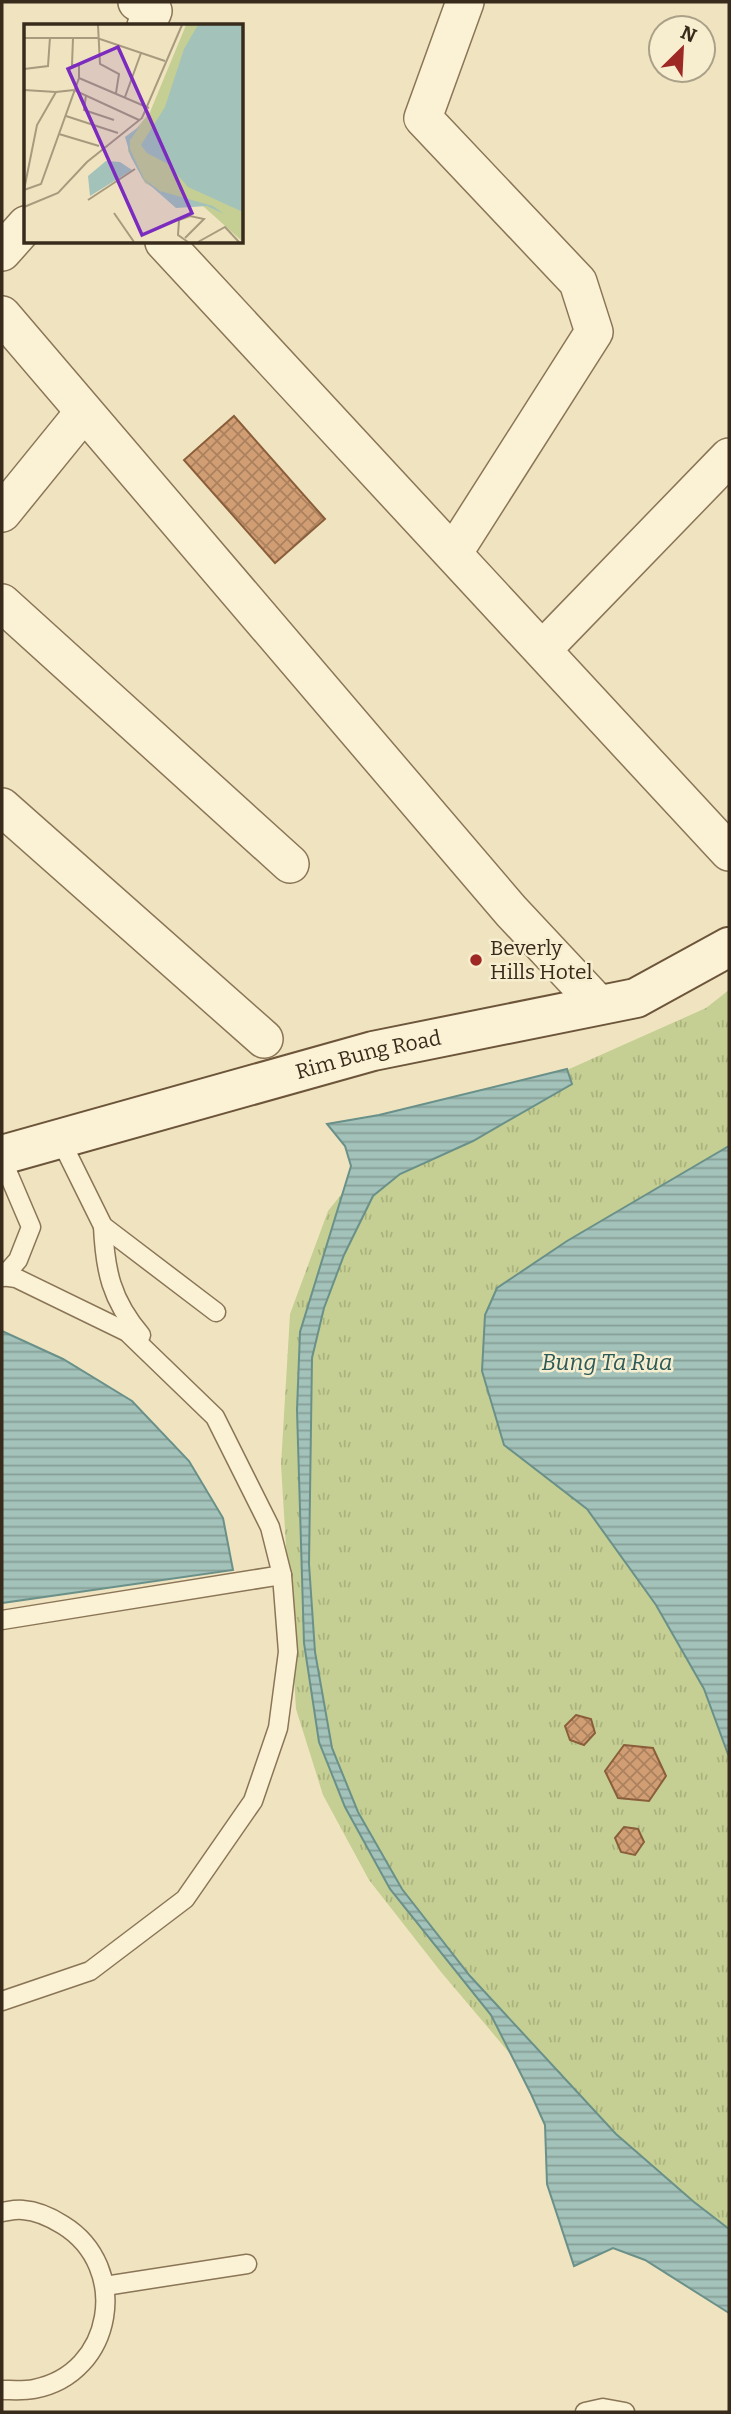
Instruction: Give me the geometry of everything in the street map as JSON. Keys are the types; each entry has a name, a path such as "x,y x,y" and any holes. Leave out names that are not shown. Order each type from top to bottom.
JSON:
{"main road":[{"name":"Rim Bung Road","path":"2,1157 373,1051 636,998 729,947"}],"street":[{"path":"137,2 153,11 147,24"},
{"path":"454,552 594,332 578,282 423,118 465,2"},
{"path":"2,252 24,227"},
{"path":"165,243 454,552 729,852"},
{"path":"2,315 511,911 599,1005"},
{"path":"2,513 84,412"},
{"path":"543,649 729,457"},
{"path":"2,603 290,864"},
{"path":"2,807 264,1039"}],"lane":[{"path":"60,1139 103,1226 104,1261 114,1295 130,1322 190,1394"},
{"path":"2,1157 31,1227 18,1260 2,1276"},
{"path":"103,1226 216,1312"},
{"path":"2,1276 16,1278 127,1332 215,1417 270,1527 282,1575 288,1652 278,1728 253,1801 185,1899 90,1971 2,2001"},
{"path":"2,1620 282,1575"},
{"path":"2,2212 23,2210 51,2217 76,2232 94,2255 105,2286 106,2309 99,2337 83,2361 61,2379 34,2389 2,2390"},
{"path":"105,2286 247,2264"},
{"path":"584,2412 603,2408 625,2412"}],"green space":[{"path":"729,990 729,2265 512,2056 441,1972 369,1880 323,1795 296,1709 281,1465 290,1314 328,1211 359,1172 484,1107 706,1008"}],"water":[{"path":"567,1069 572,1084 473,1141 400,1174 373,1196 344,1255 324,1308 312,1358 309,1564 315,1652 332,1748 358,1812 402,1889 470,1976 616,2134 729,2229 729,2313 645,2260 613,2248 574,2266 547,2184 545,2125 491,2015 390,1889 345,1807 319,1742 304,1643 297,1410 300,1332 351,1166 345,1146 327,1124 379,1115"},
{"name":"Bung Ta Rua","path":"729,1146 729,1757 704,1689 656,1605 587,1509 504,1445 482,1371 485,1315 497,1288 567,1241"},
{"path":"2,1331 63,1359 132,1401 189,1461 223,1518 233,1570 2,1603"}],"building":[{"path":"234,416 325,519 275,563 184,460"},
{"path":"576,1715 591,1719 595,1733 584,1745 570,1740 565,1726"},
{"path":"624,1745 653,1748 666,1776 649,1801 618,1798 605,1771"},
{"path":"624,1827 638,1829 644,1842 635,1855 621,1852 615,1838"}],"place":[{"name":"Beverly Hills Hotel","path":"476,960"}]}
